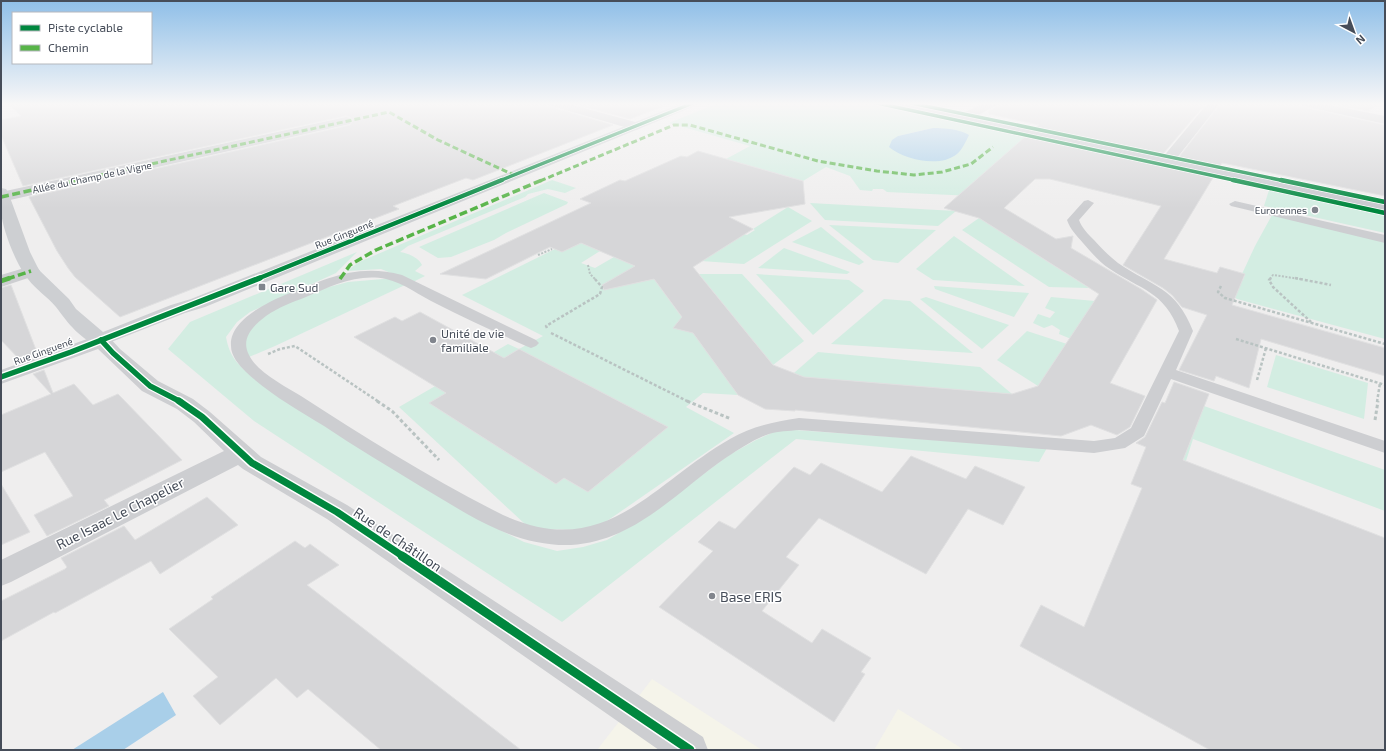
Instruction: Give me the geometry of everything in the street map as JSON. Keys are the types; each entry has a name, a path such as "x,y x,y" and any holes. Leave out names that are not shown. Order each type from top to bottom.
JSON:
{"main road":[{"path":"1064,138 1385,206"}],"street":[{"name":"Allée du Champ de la Vigne","path":"2,196 268,138"},
{"name":"Rue Ginguené","path":"1,377 66,354 178,309 198,303 605,138"},
{"path":"1168,160 1186,138"},
{"name":"Rue de Châtillon","path":"2,196 31,271 47,290 67,307 68,312 101,340 150,386 184,404 202,417 240,453 268,473 337,512 690,750"},
{"path":"1,281 31,271"},
{"name":"Rue Isaac Le Chapelier","path":"1,574 240,453"}],"lane":[{"path":"531,342 394,277 375,274 357,275 321,285 266,309 248,322 238,337 239,351 246,363 260,376 349,435 497,521 537,536 575,537 608,530 643,511 728,448 761,430 799,424 1094,447 1120,444 1138,432 1186,330 1182,316 1173,303 1155,288 1117,268 1100,255 1075,227 1073,220 1088,203"},
{"path":"1235,204 1385,239"},
{"path":"1167,372 1250,402 1378,445"}],"path":[{"path":"538,255 552,249"},
{"path":"588,266 590,274 602,287 600,294 546,326 549,332 691,403 761,430"},
{"path":"1311,323 1273,287 1269,280 1273,276 1284,276 1331,285"},
{"path":"1221,286 1218,292 1225,298 1385,344"},
{"path":"1236,339 1385,384"},
{"path":"246,363 280,349 295,346 392,411 444,466"},
{"path":"1250,402 1266,348"},
{"path":"1378,445 1380,383"}],"shaded area":[{"path":"652,679 762,750 597,750"},
{"path":"898,709 958,746 964,750 874,750"}],"green space":[{"path":"722,138 901,138 930,161 945,159 957,154 948,138 1029,138 1079,149 973,196 887,192 883,189 873,189 872,191 860,190 850,176 826,167 803,181 726,159 750,146"},
{"path":"552,180 576,188 565,193 548,189 528,194 525,197 408,246 400,252 406,253 421,262 422,265 415,271 425,276 413,282 381,269 347,271 359,262"},
{"path":"1269,190 1385,215 1385,233 1264,206"},
{"path":"544,193 568,202 567,204 494,240 451,257 438,258 419,247"},
{"path":"810,203 956,211 938,226 825,220"},
{"path":"788,207 812,221 744,264 701,261 744,234 747,235 755,230 753,229"},
{"path":"1272,215 1385,241 1385,339 1237,299 1227,292 1233,278 1243,280 1245,275 1242,274"},
{"path":"979,218 1089,288 1049,287 962,230"},
{"path":"829,225 936,230 898,263 873,260"},
{"path":"821,227 864,262 859,265 792,242"},
{"path":"954,236 1025,286 933,280 916,269"},
{"path":"581,243 600,251 581,263 595,268 614,257 635,266 619,276 635,283 654,279 738,395 703,393 686,407 734,433 607,521 587,530 541,529 527,526 399,407 508,344 519,349 543,336 462,295 555,249 563,251","holes":["519,349 667,427 588,492 564,478 556,484 430,403"]},
{"path":"784,248 850,272 847,274 758,268"},
{"path":"357,252 336,273 250,312 237,322 226,337 230,351 236,361 255,379 484,522 524,542 557,551 583,547 607,540 649,515 729,455 776,431 795,430 1047,448 1039,462 796,439 562,622 254,421 168,349 190,322"},
{"path":"699,274 742,274 804,341 773,365"},
{"path":"756,274 849,280 864,291 813,335"},
{"path":"391,279 405,285 249,357 244,349 244,335 267,313 314,291 348,282"},
{"path":"934,286 1029,293 1014,317 935,289"},
{"path":"926,297 1009,325 982,349 920,299"},
{"path":"1051,297 1095,301 1071,339 1059,334 1060,330 1052,325 1044,328 1033,323 1038,314 1050,318 1055,312 1045,308"},
{"path":"884,299 910,301 973,353 831,344"},
{"path":"1027,331 1067,344 1038,386 997,360"},
{"path":"818,352 980,367 1012,394 804,377 794,373"},
{"path":"1276,355 1368,383 1364,419 1267,387"},
{"path":"1204,406 1385,470 1385,511 1193,439 1186,461 1147,446"}],"water":[{"path":"895,138 967,138 957,154 941,161 923,161 904,156 889,147 892,140"},
{"path":"163,692 176,715 123,750 72,750"}],"building":[{"path":"2,138 244,138 23,186"},
{"path":"292,138 580,138 473,180 466,178 393,206 399,209 120,317 75,277 68,268 57,251 29,197"},
{"path":"1024,138 1036,138 1214,176 1164,259 1217,273 1220,267 1245,274 1232,305 1385,348 1385,376 1261,339 1249,388 1216,376 1214,381 1179,370 1207,315 1182,307 1172,295 1163,288 1123,265 1161,206 1050,179 1035,179 1004,208 1056,239 1073,236 1071,248 1157,300 1110,383 1145,396 1130,427 1117,435 1091,425 1061,436 795,410 765,409 738,395 693,333 673,328 682,317 654,279 604,290 602,285 635,266 581,243 562,252 550,247 486,279 440,274 591,203 580,199 620,180 625,181 681,156 687,157 698,151 803,181 805,204 729,217 753,229 693,267 773,365 804,377 1012,394 1038,386 1099,294 979,218 944,208"},
{"path":"1088,138 1176,138 1163,154"},
{"path":"1194,138 1385,138 1385,196 1222,163 1220,166 1179,157"},
{"path":"11,285 38,355 21,361 1,340 1,288"},
{"path":"420,312 504,358 519,349 668,427 588,492 564,478 556,484 429,403 446,393 354,337 395,317 402,321"},
{"path":"44,370 53,393 74,384 93,405 118,394 182,460 104,500 109,506 47,536 34,515 73,496 45,452 1,472 1,415 51,394 33,374"},
{"path":"1174,382 1209,394 1183,460 1385,538 1385,750 1210,750 1020,646 1041,605 1084,627 1142,488 1131,484 1146,447 1136,443 1145,437 1162,402 1165,403"},
{"name":"Base ERIS","path":"911,456 966,479 975,466 1025,487 1003,525 968,509 926,574 819,518 786,557 799,565 762,611 812,643 822,629 871,658 861,672 865,674 834,722 659,607 713,551 698,542 719,521 735,529 794,467 810,475 821,463 882,492"},
{"path":"1,484 30,532 1,545"},
{"path":"207,497 238,525 160,574 151,561 1,641 1,601 65,569 67,567 61,558 124,526 135,540"},
{"path":"295,541 305,548 310,544 339,565 307,585 521,750 381,750 308,689 297,698 276,678 220,725 193,696 218,677 169,629 213,599 211,597"}],"marked path":[{"path":"1,197 270,138"},
{"path":"435,138 514,175"},
{"path":"340,279 350,265 376,250 643,138"},
{"path":"736,138 818,161 877,171 914,175 942,172 971,164 993,147"},
{"path":"1,281 31,271"}],"cycle path":[{"path":"1,377 71,352 178,309 198,303 606,138"},
{"path":"1039,138 1385,213"},
{"path":"1079,138 1385,202"},
{"path":"101,340 113,353 150,386 185,404 202,417 252,463 337,512 690,750"}],"place":[{"name":"Eurorennes","path":"1315,210"},
{"name":"Gare Sud","path":"262,287"},
{"name":"Unité de vie familiale","path":"433,340"},
{"name":"Base ERIS","path":"712,596"}]}
